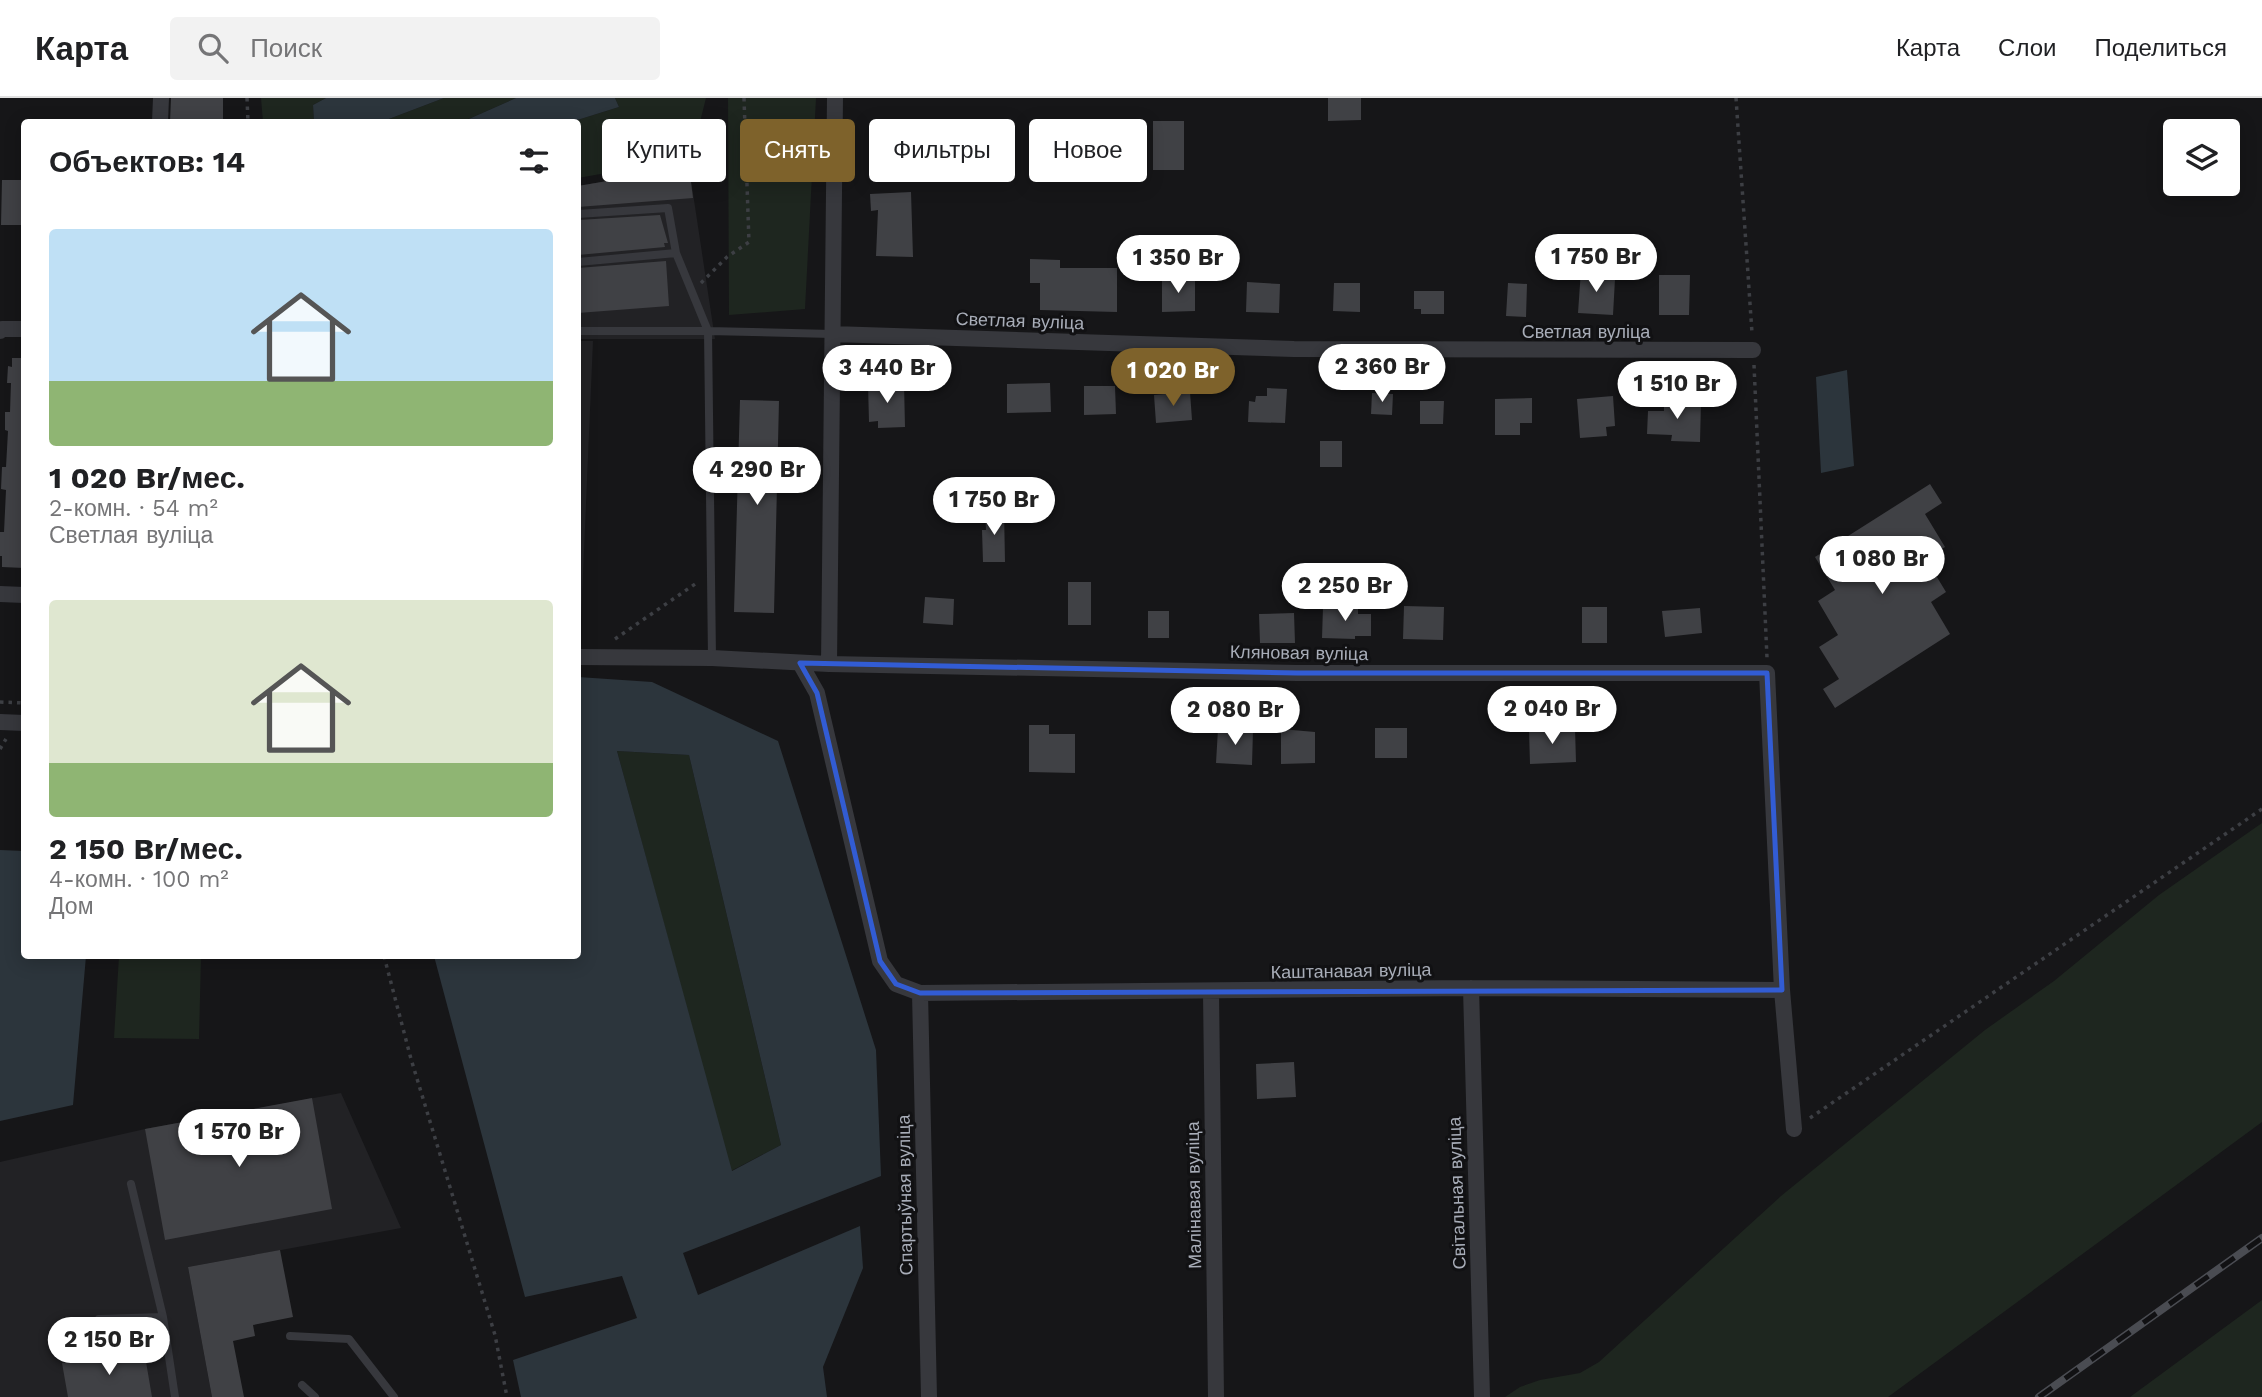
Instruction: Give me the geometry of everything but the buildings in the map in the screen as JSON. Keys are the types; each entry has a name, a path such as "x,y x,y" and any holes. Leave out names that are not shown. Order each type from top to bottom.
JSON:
{"street":[{"path":"160,119 161,98"},
{"path":"829,664 835,98"},
{"path":"0,331 21,329"},
{"name":"Светлая вуліца","path":"832,334 1294,349 1753,350"},
{"path":"0,594 21,595"},
{"name":"Кляновая вуліца","path":"581,657 1297,673 1767,673"},
{"path":"800,663 817,694 880,961 896,984 920,993"},
{"path":"1767,673 1782,990 1794,1129"},
{"path":"0,722 21,723"},
{"name":"Каштанавая вуліца","path":"920,993 1471,988 1782,990"},
{"name":"Світальная вуліца","path":"1471,988 1482,1397"},
{"name":"Малінавая вуліца","path":"1211,992 1216,1397"},
{"name":"Спартыўная вуліца","path":"920,993 929,1397"}],"lane":[{"path":"581,214 668,208 676,253 708,331 712,658"},
{"path":"581,262 676,253"},
{"path":"581,331 832,334"},
{"path":"131,1184 163,1317 175,1397"},
{"path":"99,1319 163,1317"},
{"path":"290,1336 349,1339 394,1397"},
{"path":"302,1385 316,1397"}],"path":[{"path":"247,98 248,119"},
{"path":"691,292 727,257 749,242 744,98"},
{"path":"1735,98 1753,350 1767,673"},
{"path":"612,641 711,573"},
{"path":"0,702 21,703"},
{"path":"1794,1129 2262,809"},
{"path":"384,959 411,1059 495,1335 507,1397"}],"highlighted area":[{"path":"800,663 1297,673 1767,673 1782,990 920,993 896,984 880,961 817,693"}],"shaded area":[{"path":"261,98 326,98 313,105 314,119 263,119"},
{"path":"326,98 444,98 389,119 314,119 313,105"},
{"path":"444,98 516,98 469,119 389,119"},
{"path":"516,98 615,98 619,107 581,119 469,119"},
{"path":"615,98 706,98 701,119 602,119 602,174 581,177 581,119 619,107"},
{"path":"728,98 816,98 815,119 740,119 740,182 812,182 805,309 729,315"},
{"path":"602,182 691,182 715,339 581,339 581,185"},
{"path":"581,341 593,341 581,621"},
{"path":"1847,370 1854,466 1821,473 1816,377"},
{"path":"581,677 652,682 778,741 876,1050 881,1176 683,1253 698,1295 860,1226 863,1268 823,1367 827,1397 521,1397 513,1360 637,1318 622,1276 525,1297 435,959 581,959","holes":["617,751 689,755 781,1145 732,1171"]},
{"path":"617,751 689,755 781,1145 731,1171"},
{"path":"2262,823 2262,1122 1888,1397 1505,1397 1520,1387 1540,1380 1580,1373 1599,1362 1781,1196 1985,1030 2054,981 2159,895"},
{"path":"0,850 21,851 21,959 86,959 73,1105 0,1121"},
{"path":"119,959 201,959 199,1039 114,1038"},
{"path":"341,1093 401,1228 188,1267 212,1397 0,1397 0,1162 145,1129"},
{"path":"2262,1300 2262,1397 2130,1397"}],"railway":[{"path":"2039,1397 2262,1238"}]}
